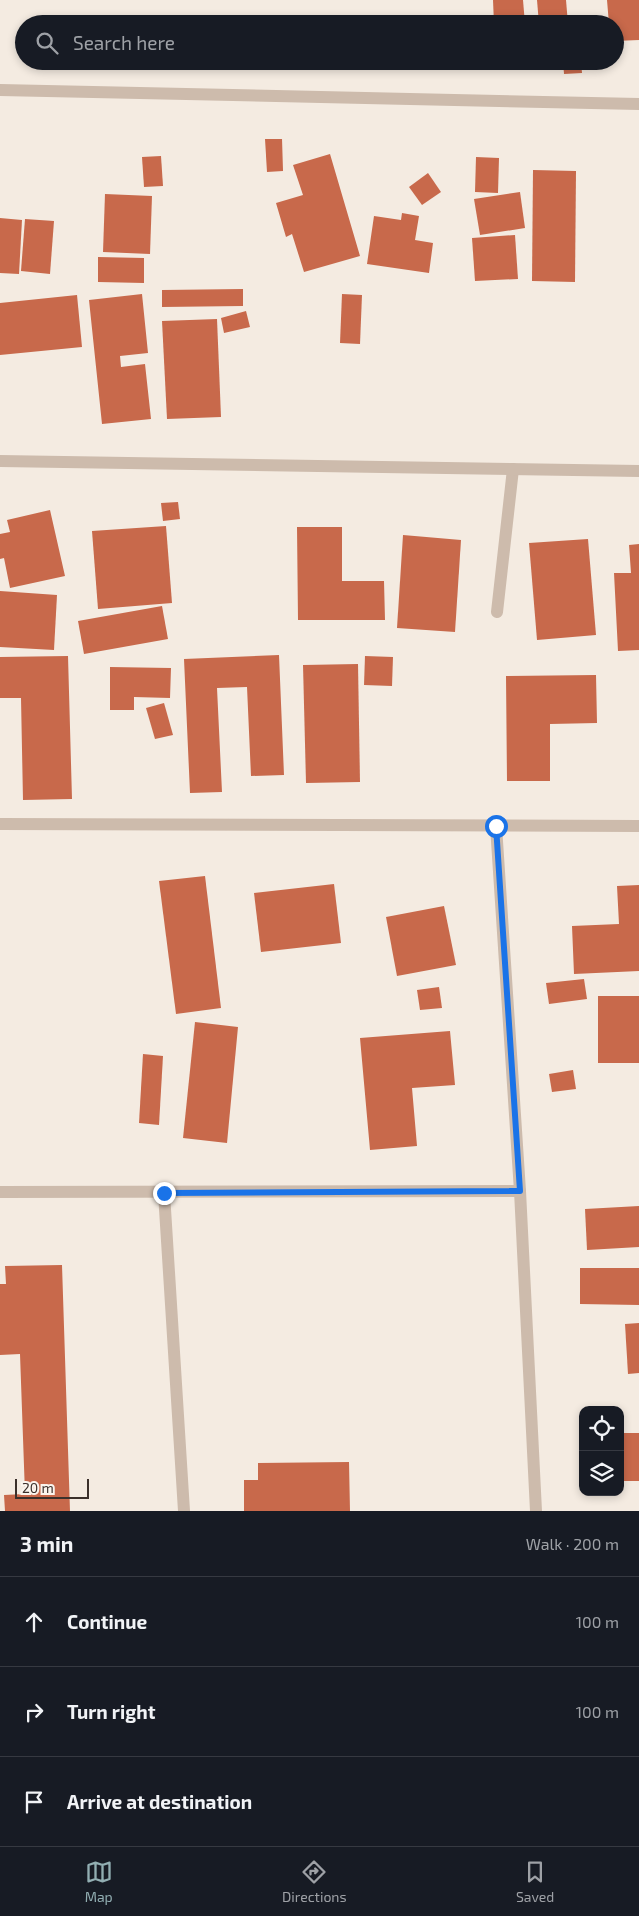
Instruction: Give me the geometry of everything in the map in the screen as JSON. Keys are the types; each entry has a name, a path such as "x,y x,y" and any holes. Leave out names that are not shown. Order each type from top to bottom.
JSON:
{"street":[{"path":"0,90 639,104"},
{"path":"0,461 639,470"},
{"path":"498,612 513,469"},
{"path":"0,824 639,826"},
{"path":"496,826 520,1191 536,1511"},
{"path":"0,1192 520,1191"},
{"path":"164,1193 184,1511"}],"building":[{"path":"493,0 523,0 524,15 494,15"},
{"path":"537,0 566,0 567,15 538,15"},
{"path":"607,0 639,0 639,40 624,41 624,15 608,15"},
{"path":"564,70 582,70 582,73 564,74"},
{"path":"265,139 282,139 283,171 267,172"},
{"path":"330,154 360,256 304,272 292,234 286,237 276,203 303,195 293,165"},
{"path":"161,156 163,186 144,187 142,157"},
{"path":"476,157 499,158 498,193 475,192"},
{"path":"533,170 576,171 575,282 532,281"},
{"path":"428,173 441,192 422,205 409,187"},
{"path":"520,192 525,228 480,235 474,199"},
{"path":"105,194 152,196 150,254 103,252"},
{"path":"402,213 419,216 415,240 433,243 429,273 367,264 374,216 401,220"},
{"path":"0,218 22,220 19,274 0,273"},
{"path":"25,219 54,221 50,274 21,271"},
{"path":"515,235 518,279 475,281 472,238"},
{"path":"98,257 144,258 144,283 98,282"},
{"path":"243,289 243,306 162,307 162,290"},
{"path":"142,294 148,353 120,356 121,367 145,364 151,419 102,424 89,300"},
{"path":"342,294 362,295 360,344 340,343"},
{"path":"77,295 82,347 0,355 0,303"},
{"path":"246,311 250,327 224,333 221,318"},
{"path":"217,319 221,417 167,419 162,321"},
{"path":"178,502 180,519 163,521 161,503"},
{"path":"50,510 65,576 10,588 4,558 0,559 0,534 10,532 7,520"},
{"path":"166,526 172,603 98,609 92,531"},
{"path":"297,527 342,527 342,581 384,581 385,620 298,620"},
{"path":"403,535 461,540 455,632 397,628"},
{"path":"588,539 596,635 537,640 529,543"},
{"path":"639,544 639,650 618,651 614,573 631,573 629,545"},
{"path":"0,591 57,595 54,650 0,647"},
{"path":"162,606 168,639 84,654 78,621"},
{"path":"279,655 284,775 251,776 247,687 217,688 222,792 190,793 184,659"},
{"path":"68,656 72,799 23,800 21,698 0,698 0,657"},
{"path":"365,656 393,657 392,686 364,685"},
{"path":"358,664 360,782 306,783 303,665"},
{"path":"110,667 171,668 170,698 134,697 134,710 110,710"},
{"path":"596,675 597,723 550,724 550,781 507,781 506,676"},
{"path":"164,703 173,735 155,739 146,708"},
{"path":"205,876 221,1008 176,1014 159,881"},
{"path":"334,884 341,943 261,952 254,893"},
{"path":"639,885 639,971 574,974 572,926 619,924 617,886"},
{"path":"444,906 456,965 397,976 386,917"},
{"path":"584,979 587,999 549,1004 546,983"},
{"path":"439,987 442,1008 420,1010 417,990"},
{"path":"598,996 639,996 639,1063 598,1063"},
{"path":"195,1022 238,1027 227,1143 183,1138"},
{"path":"450,1031 455,1085 412,1088 417,1146 370,1150 360,1038"},
{"path":"143,1054 163,1056 159,1125 139,1123"},
{"path":"573,1070 576,1089 552,1092 549,1074"},
{"path":"639,1206 639,1247 587,1250 585,1209"},
{"path":"62,1265 70,1511 5,1511 4,1495 25,1494 20,1354 0,1355 0,1284 6,1284 5,1266"},
{"path":"580,1268 639,1268 639,1305 580,1304"},
{"path":"639,1323 639,1373 628,1374 625,1324"},
{"path":"624,1433 639,1433 639,1481 624,1481"},
{"path":"349,1462 350,1511 244,1511 244,1480 258,1480 258,1463"}],"route":[{"path":"164,1193 520,1191 496,826"}]}
